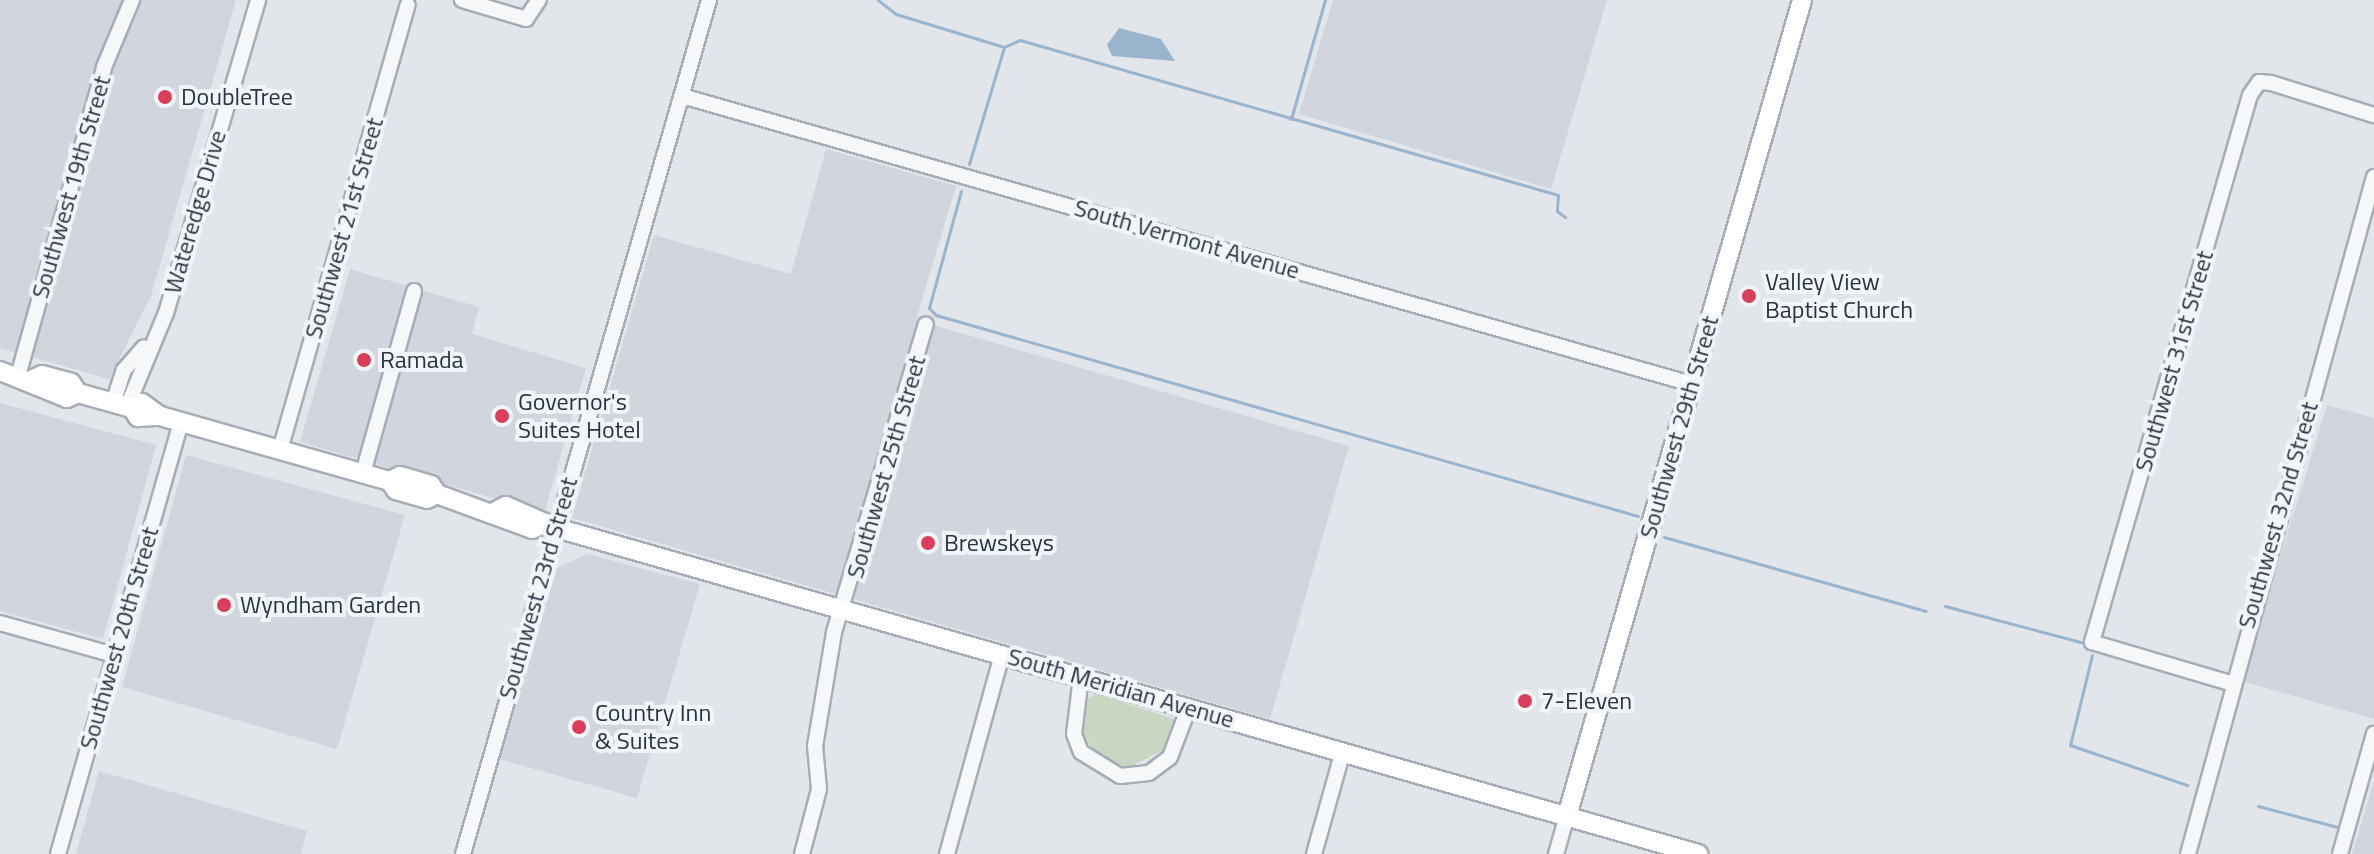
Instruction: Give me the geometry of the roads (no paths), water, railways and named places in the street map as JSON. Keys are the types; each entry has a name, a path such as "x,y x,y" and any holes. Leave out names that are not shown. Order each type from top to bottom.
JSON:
{"main road":[{"name":"Southwest 29th Street","path":"1567,816 1802,0"},
{"name":"South Meridian Avenue","path":"16,376 67,398 78,393 124,406 138,417 160,416 390,481 427,499 437,494 496,511 501,520 532,529 550,526 1698,854"}],"street":[{"name":"Southwest 19th Street","path":"16,376 104,67 132,0"},
{"name":"Wateredge Drive","path":"124,406 158,332 258,0"},
{"path":"462,0 526,19 539,0"},
{"name":"Southwest 23rd Street","path":"463,854 550,526 709,0"},
{"name":"Southwest 21st Street","path":"280,450 408,5"},
{"name":"Southwest 31st Street","path":"2230,683 2092,642 2259,82 2374,115"},
{"name":"South Vermont Avenue","path":"682,96 1692,384"},
{"name":"Southwest 32nd Street","path":"2188,854 2229,715 2230,683 2374,177"},
{"path":"363,473 414,291"},
{"name":"Southwest 25th Street","path":"802,854 819,789 817,725 843,610 926,324"},
{"name":"Southwest 20th Street","path":"58,854 181,422"},
{"path":"0,623 114,655"},
{"path":"947,854 1002,655"},
{"path":"1081,677 1074,734 1081,752 1120,776 1149,773 1170,757 1189,707"},
{"path":"2340,854 2374,734"},
{"path":"1314,854 1343,751"},
{"name":"Southwest 29th Street","path":"1556,854 1567,816"}],"water":[{"path":"1119,28 1161,39 1175,61 1112,56 1107,45"}],"waterway":[{"path":"878,0 896,14 1004,47 1020,40 1558,195 1557,211 1565,217"},
{"path":"1291,119 1325,0"},
{"path":"969,164 1004,47"},
{"path":"961,191 929,308 936,315 1638,516"},
{"path":"1664,537 1926,611"},
{"path":"1945,606 2084,643"},
{"path":"2092,655 2070,745 2187,785"},
{"path":"2258,806 2341,828"}],"place":[{"name":"DoubleTree","path":"165,97"},
{"name":"Valley View Baptist Church","path":"1749,296"},
{"name":"Ramada","path":"364,360"},
{"name":"Governor's Suites Hotel","path":"502,416"},
{"name":"Brewskeys","path":"928,543"},
{"name":"Wyndham Garden","path":"224,605"},
{"name":"7-Eleven","path":"1525,701"},
{"name":"Country Inn & Suites","path":"579,727"}]}
